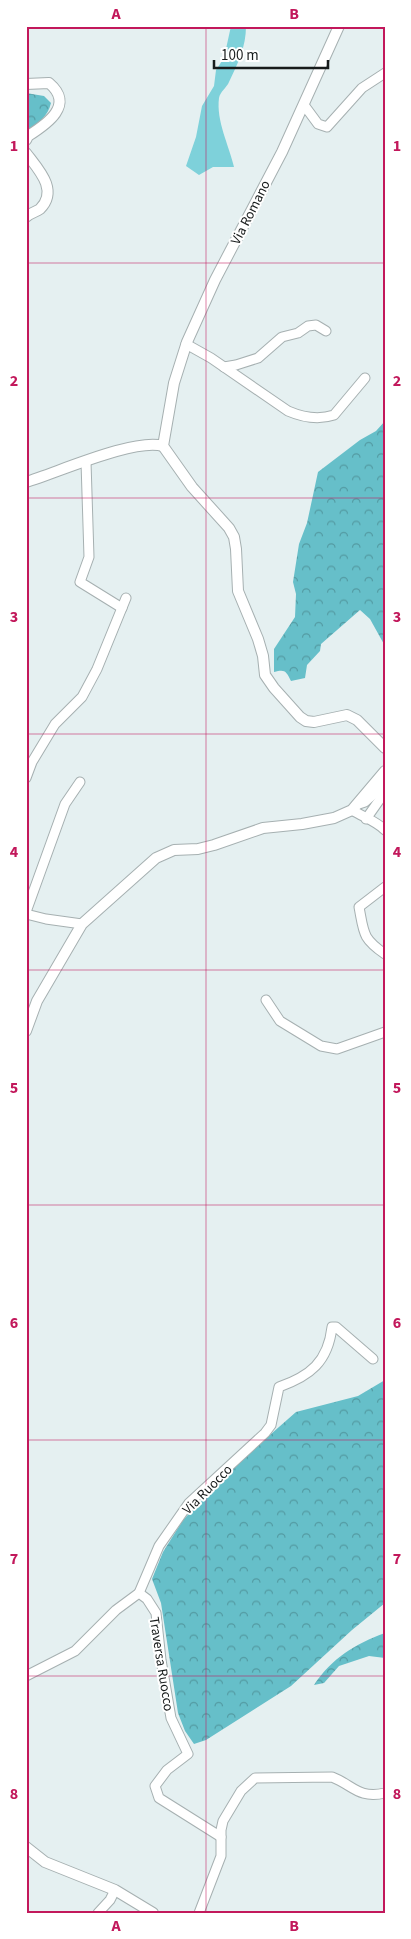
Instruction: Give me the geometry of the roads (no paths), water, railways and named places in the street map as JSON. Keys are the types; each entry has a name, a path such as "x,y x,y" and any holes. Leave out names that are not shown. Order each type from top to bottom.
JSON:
{"street":[{"name":"Via Romano","path":"163,446 170,401 186,344 215,280 282,152 339,26"},
{"path":"304,104 318,124 327,127 362,88 385,73"},
{"path":"26,84 49,83 56,89 59,95 59,103 52,119 28,136 26,140"},
{"path":"26,154 42,173 48,185 42,207 26,217"},
{"path":"224,367 258,358 282,337 298,333 308,326 316,325 326,331"},
{"path":"186,344 224,367 288,411 296,414 326,418 338,412 365,378"},
{"path":"26,482 131,447 153,443 163,446 192,487 230,528 236,550 238,591 258,639 263,656 265,674 274,688 300,717 306,721 314,722 347,716 357,720 385,748"},
{"path":"86,462 89,557 80,582 122,608"},
{"path":"26,778 32,762 55,724 82,697 97,669 126,598"},
{"path":"354,807 385,771"},
{"path":"80,782 65,804 26,913 46,919 82,924"},
{"path":"26,1031 36,1001 82,924 156,858 174,850 198,849 214,845 263,828 334,818 365,802 385,784"},
{"path":"366,819 385,792"},
{"path":"354,807 366,819 380,825 385,830"},
{"path":"385,887 359,907 365,936 370,944 385,954"},
{"path":"266,1000 280,1021 321,1046 337,1049 385,1032"},
{"name":"Via Ruocco","path":"139,1593 159,1546 189,1503 265,1433 271,1425 279,1387 297,1380 316,1367 331,1339 332,1327 336,1327 373,1359"},
{"path":"26,1676 75,1651 116,1610 139,1593"},
{"name":"Traversa Ruocco","path":"139,1593 147,1600 156,1613 161,1660 171,1718 188,1754 167,1770 155,1786 159,1798 221,1837"},
{"path":"199,1913 221,1856 223,1821 241,1791 255,1778 332,1777 361,1794 385,1793"},
{"path":"26,1847 45,1862 115,1890 153,1913"},
{"path":"98,1913 110,1900 115,1890"}]}
